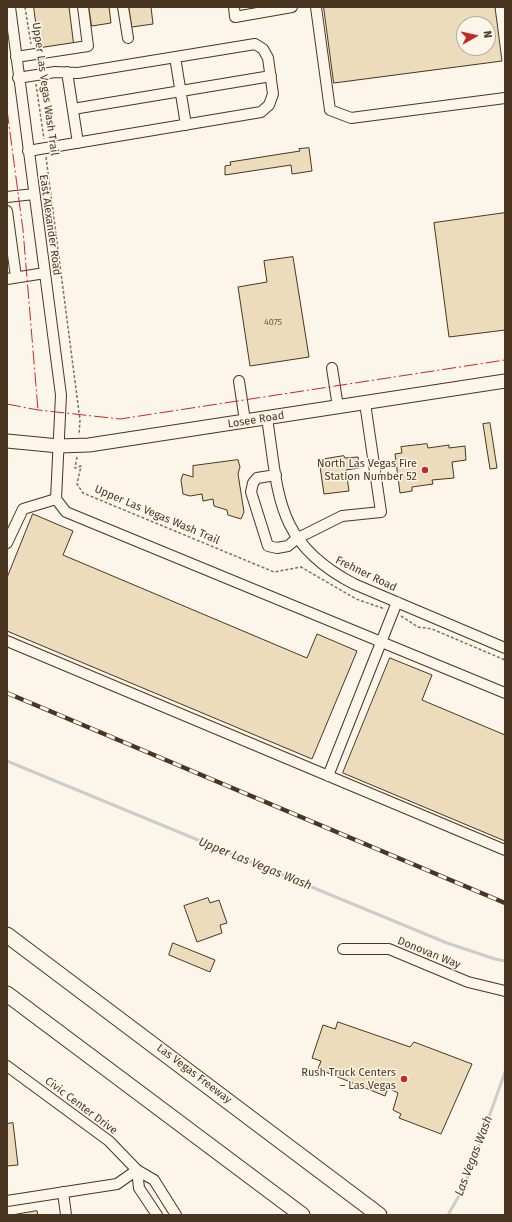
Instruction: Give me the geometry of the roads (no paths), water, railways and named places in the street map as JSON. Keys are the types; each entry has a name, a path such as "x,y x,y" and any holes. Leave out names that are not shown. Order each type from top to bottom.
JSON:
{"highway":[{"name":"Las Vegas Freeway","path":"7,935 379,1215"},
{"path":"7,994 302,1215"}],"main road":[{"name":"Losee Road","path":"7,441 59,446 78,446 505,381"}],"street":[{"name":"East Alexander Road","path":"10,7 18,78 61,395 56,499"},
{"path":"16,57 88,46 83,7"},
{"path":"124,7 128,38"},
{"path":"234,7 235,17 292,7"},
{"path":"316,7 330,110 351,118 505,98"},
{"path":"18,78 67,72 78,73 255,44 263,49 268,58 271,76 273,94 269,104 261,112 28,151"},
{"path":"175,57 186,124"},
{"path":"67,72 78,143"},
{"path":"72,109 271,76"},
{"path":"7,197 34,194"},
{"path":"7,211 12,278 45,273"},
{"path":"332,368 338,407"},
{"path":"240,382 245,421"},
{"path":"276,475 257,478 253,483 251,492 268,546 277,548 288,546 296,539 342,516 381,512 365,403"},
{"name":"Frehner Road","path":"267,418 284,514 296,539 312,557 335,574 395,607 505,648"},
{"path":"7,543 23,509 56,499 66,512 505,693"},
{"path":"328,776 395,607"},
{"path":"7,641 505,850"},
{"name":"Donovan Way","path":"343,949 389,949 468,982 505,991"},
{"name":"Civic Center Drive","path":"7,1066 109,1141 137,1170"},
{"path":"7,1201 117,1184 137,1170"},
{"path":"137,1170 139,1188 157,1215"},
{"path":"137,1170 154,1180 176,1215"},
{"path":"58,1193 66,1215"}],"waterway":[{"name":"Upper Las Vegas Wash","path":"7,761 447,943 505,961"},
{"name":"Las Vegas Wash","path":"448,1215 464,1187 505,1072"}],"railway":[{"path":"7,693 505,903"}],"place":[{"name":"North Las Vegas Fire Station Number 52","path":"425,470"},
{"name":"Rush Truck Centers – Las Vegas","path":"404,1079"}]}
